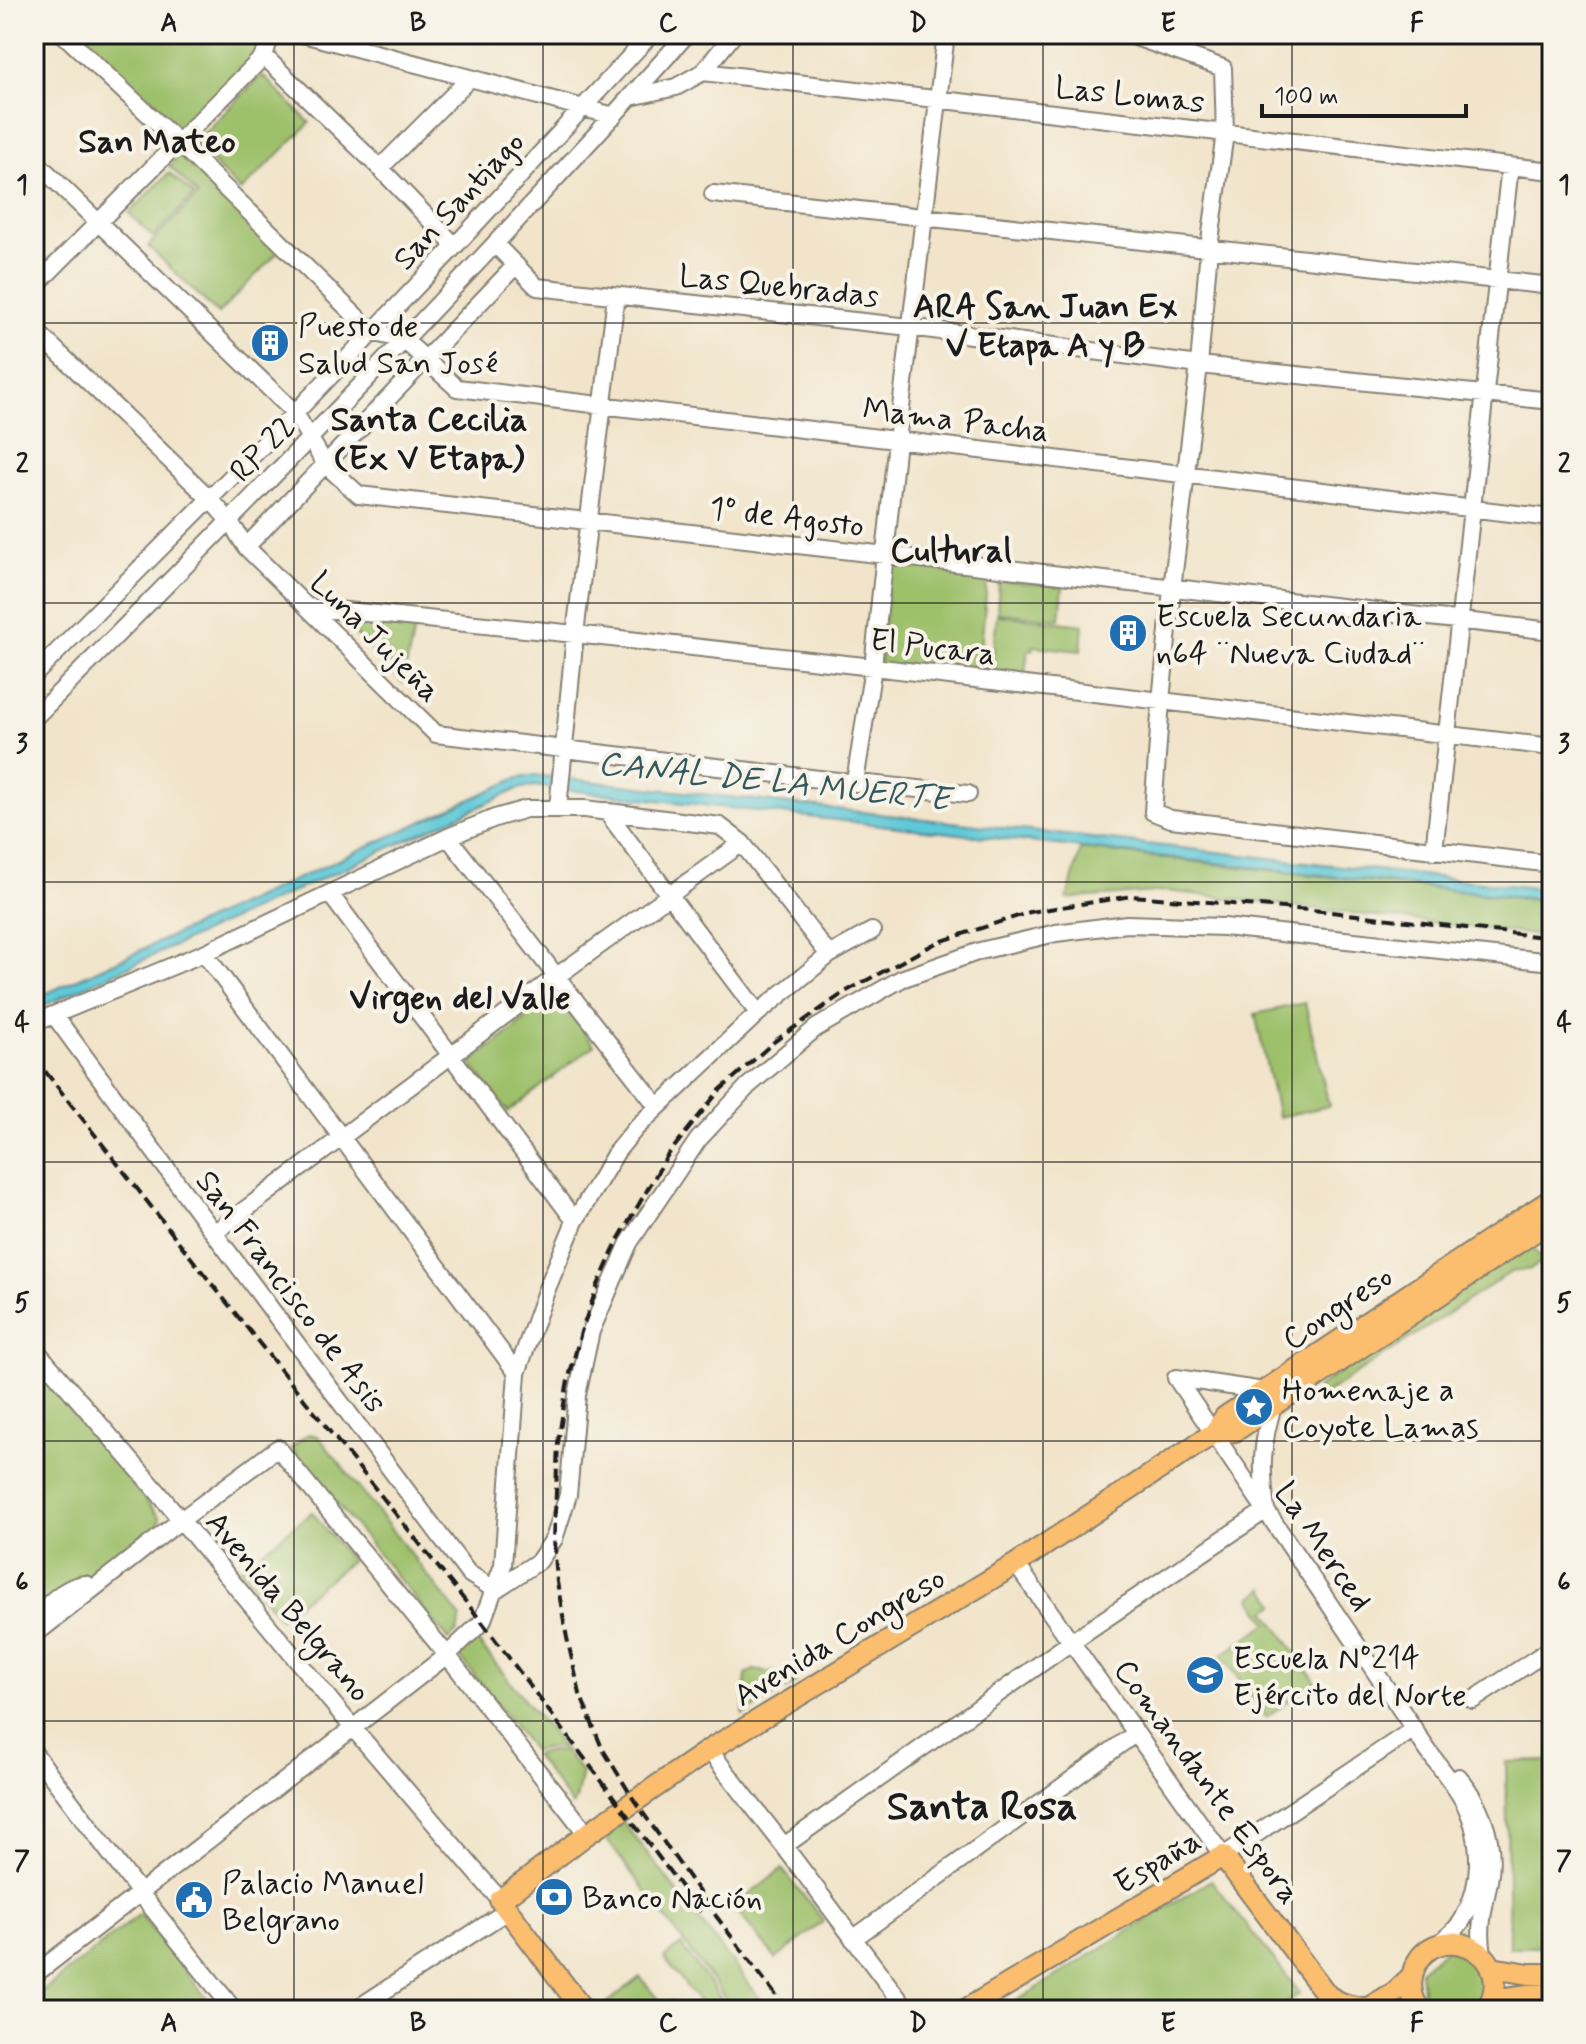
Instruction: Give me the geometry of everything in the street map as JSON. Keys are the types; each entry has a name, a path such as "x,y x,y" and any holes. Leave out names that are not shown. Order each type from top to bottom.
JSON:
{"main road":[{"name":"Congreso","path":"1214,1433 1235,1431 1268,1398 1552,1199"},
{"name":"Congreso","path":"1268,1398 1552,1220"},
{"name":"Avenida Congreso","path":"504,1906 587,1834 709,1750 1016,1564 1214,1433"},
{"name":"Comandante Espora","path":"1223,1856 1327,1995 1336,2001 1351,2007 1376,2009 1411,1977 1425,1953 1437,1946"},
{"name":"España","path":"965,2010 1223,1856"},
{"path":"504,1906 583,2010"},
{"path":"1437,1946 1453,1942 1469,1945 1488,1961 1529,1974 1552,1974"},
{"path":"1488,1961 1496,1984 1489,2005"},
{"path":"1411,1977 1411,1990 1420,2010"},
{"path":"1489,2005 1528,1995 1552,1994"}],"street":[{"path":"63,34 372,332"},
{"path":"34,287 264,56 271,34"},
{"path":"303,34 614,116"},
{"name":"San Santiago","path":"34,675 295,413 651,34"},
{"name":"RP 22","path":"34,718 230,522 404,340 687,34"},
{"path":"635,96 676,87 703,72 734,34"},
{"path":"855,782 873,667 946,34"},
{"path":"1127,34 1223,68 1225,133 1209,248 1199,365 1172,589 1153,812 1171,819 1552,864"},
{"path":"264,56 380,168 455,246"},
{"name":"Las Lomas","path":"703,72 1552,171"},
{"path":"380,168 470,78"},
{"name":"1º de Agosto","path":"34,160 295,413 325,464 359,495 1552,631"},
{"path":"1434,851 1510,166"},
{"path":"713,194 1552,286"},
{"name":"Las Quebradas","path":"495,244 537,287 910,327 1199,365 1552,401"},
{"path":"246,547 516,265"},
{"path":"558,801 616,296"},
{"name":"Luna Jujeña","path":"34,329 210,499 246,547 436,734 968,794"},
{"name":"Mama Pacha","path":"372,332 404,340 457,388 1552,518"},
{"name":"El Pucara","path":"307,607 873,667 1552,747"},
{"path":"34,1023 204,953 448,837 495,818 558,801 606,811 720,826 742,843 829,955"},
{"path":"606,811 758,1013"},
{"path":"448,837 658,1107"},
{"path":"214,1233 557,976 742,843"},
{"path":"330,894 575,1221"},
{"path":"495,1590 539,1561 554,1539 568,1495 577,1395 591,1331 629,1243 698,1140 748,1086 816,1028 901,979 980,951 1056,933 1127,924 1224,927 1552,962"},
{"path":"34,1975 447,1655 482,1622 503,1565 517,1373 575,1221 617,1151 636,1128 758,1013 829,955 872,931"},
{"path":"204,953 517,1373"},
{"name":"San Francisco de Asis","path":"54,1015 468,1573 495,1590"},
{"name":"Avenida Belgrano","path":"34,1348 504,1906"},
{"name":"La Merced","path":"1268,1398 1176,1378 1414,1729"},
{"path":"784,1846 1071,1642 1266,1510 1262,1476 1268,1398"},
{"path":"37,1633 278,1448 447,1655 587,1834"},
{"name":"Comandante Espora","path":"1016,1564 1223,1856"},
{"path":"1473,1700 1552,1648"},
{"path":"1414,1729 1425,1749 1460,1795 1471,1817 1479,1854 1472,1896 1462,1921 1437,1946"},
{"path":"1414,1729 1433,1744 1472,1794 1485,1822 1490,1841 1490,1860 1480,1924 1488,1961"},
{"name":"España","path":"1223,1856 1414,1729"},
{"path":"853,1939 1136,1733"},
{"path":"709,1750 907,2010"},
{"path":"34,1753 234,2010"},
{"path":"355,2010 504,1906"}],"green space":[{"path":"75,34 262,34 256,56 179,133"},
{"path":"262,75 310,123 241,191 193,144"},
{"path":"183,150 282,248 218,314 148,246 198,195 169,166"},
{"path":"169,173 194,195 153,237 129,213"},
{"path":"889,564 988,573 978,678 879,669"},
{"path":"999,581 1063,586 1060,619 997,613"},
{"path":"335,613 415,625 403,683"},
{"path":"997,615 1083,625 1081,651 1033,646 1033,650 1028,650 1024,681 990,677"},
{"path":"1081,849 1552,902 1552,937 1167,891 1067,899"},
{"path":"556,996 594,1045 508,1112 470,1063"},
{"path":"1305,1003 1329,1106 1278,1117 1255,1014"},
{"path":"1529,1243 1544,1262 1531,1269 1511,1272 1322,1396 1317,1388"},
{"path":"34,1367 160,1517 159,1531 34,1628"},
{"path":"308,1434 318,1436 461,1618 457,1632 449,1640 291,1448"},
{"path":"312,1512 351,1561 280,1618 240,1569"},
{"path":"1265,1588 1276,1605 1266,1611 1316,1682 1266,1717 1222,1655 1268,1623 1251,1598"},
{"path":"471,1633 564,1749 552,1747 533,1751 458,1654"},
{"path":"754,1670 792,1675 796,1683 743,1715 746,1674"},
{"path":"550,1751 565,1752 582,1772 573,1806 534,1755"},
{"path":"1552,1761 1552,1947 1509,1947 1506,1762"},
{"path":"623,1822 769,2010 734,2010 604,1836"},
{"path":"782,1869 824,1921 776,1959 734,1907"},
{"path":"1211,1880 1300,1993 1275,2010 1002,2010"},
{"path":"140,1914 216,2010 34,2010 34,1998"},
{"path":"681,1945 729,2010 689,2010 699,2002 664,1958"},
{"path":"1446,1949 1478,1960 1484,1973 1486,1991 1475,2010 1429,2010 1423,2003 1420,1970"},
{"path":"640,1977 664,2005 670,2001 677,2010 611,2010 606,2004"}],"water":[{"path":"535,775 1552,890 1552,901 534,786 518,789 34,1010 34,999 515,779"}],"railway":[{"path":"787,2010 634,1800 602,1748 580,1694 557,1582 554,1539 558,1443 567,1385 598,1285 618,1240 667,1156 719,1091 775,1041 845,992 936,943 1030,912 1132,896 1322,911 1552,938"},
{"path":"34,1057 482,1622 700,1912"}],"place":[{"name":"Puesto de Salud San José","path":"270,343"},
{"name":"Escuela Secundaria n64 ¨Nueva Ciudad¨","path":"1128,633"},
{"name":"Homenaje a Coyote Lamas","path":"1254,1407"},
{"name":"Escuela Nº214 Ejército del Norte","path":"1205,1675"},
{"name":"Banco Nación","path":"554,1897"},
{"name":"Palacio Manuel Belgrano","path":"194,1900"}],"district":[{"name":"San Mateo","path":"157,140"},
{"name":"ARA San Juan Ex V Etapa A y B","path":"1045,324"},
{"name":"Santa Cecilia (Ex V Etapa)","path":"429,438"},
{"name":"Cultural","path":"951,549"},
{"name":"Virgen del Valle","path":"460,996"},
{"name":"Santa Rosa","path":"982,1805"}],"water label":[{"name":"CANAL DE LA MUERTE","path":"774,780"}]}
